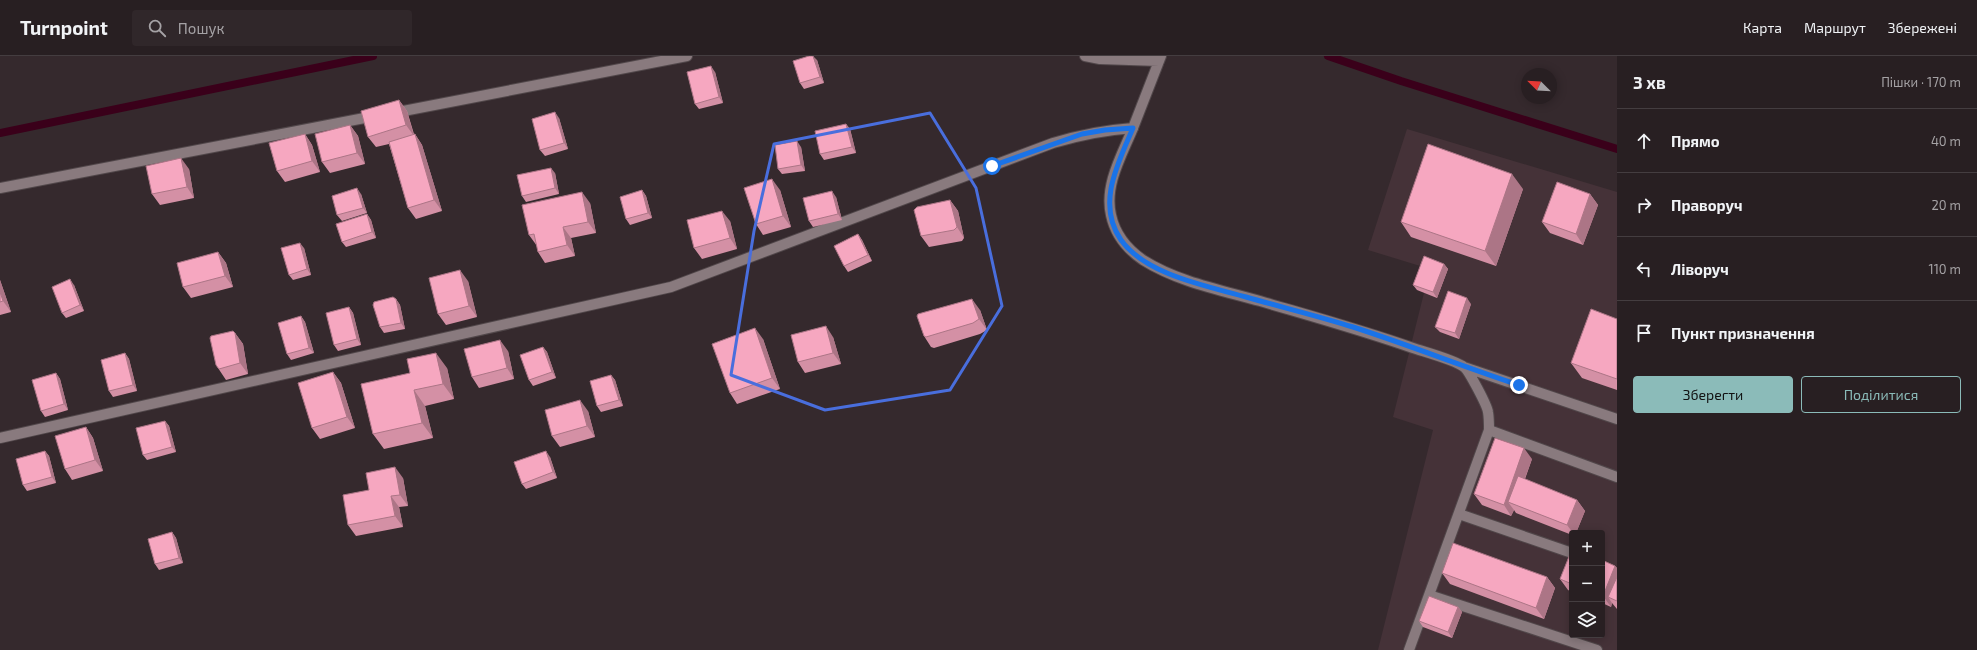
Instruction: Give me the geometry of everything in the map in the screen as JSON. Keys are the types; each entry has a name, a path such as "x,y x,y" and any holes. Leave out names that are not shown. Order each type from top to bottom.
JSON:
{"street":[{"path":"0,188 687,56"},
{"path":"1085,56 1100,59 1160,58 1112,180 1110,203 1115,228 1121,240 1142,259 1154,266 1192,282 1353,327 1464,367 1617,419"},
{"path":"0,438 671,287 1082,134 1105,130 1133,128"},
{"path":"1409,650 1489,430 1488,412 1479,392 1464,367"},
{"path":"1489,430 1617,477"},
{"path":"1459,514 1569,552"},
{"path":"1429,595 1597,650"}],"highlighted area":[{"path":"930,113 976,188 1002,306 950,390 825,410 731,375 754,231 774,144"}],"shaded area":[{"path":"1407,129 1617,192 1617,650 1378,650 1433,430 1393,417 1430,269 1368,250"}],"building":[{"path":"813,56 820,77 800,83 793,61"},
{"path":"711,66 719,97 695,104 687,72"},
{"path":"399,100 406,125 368,137 361,111"},
{"path":"555,112 564,143 540,150 532,119"},
{"path":"846,124 852,147 820,154 815,131"},
{"path":"350,125 357,153 322,162 315,134"},
{"path":"305,134 312,161 277,171 269,143"},
{"path":"415,134 434,200 408,208 389,142"},
{"path":"797,141 801,165 778,169 775,145"},
{"path":"1428,144 1512,174 1485,251 1401,222"},
{"path":"181,158 187,187 152,194 146,166"},
{"path":"551,168 555,188 522,196 517,175"},
{"path":"772,179 783,216 756,224 744,188"},
{"path":"1557,182 1590,194 1576,234 1542,222"},
{"path":"357,188 363,208 337,215 332,196"},
{"path":"642,190 648,213 626,219 620,197"},
{"path":"832,191 838,214 809,221 803,198"},
{"path":"582,192 588,222 563,227 567,245 538,252 534,234 529,235 522,205"},
{"path":"950,200 957,227 954,230 921,236 914,210 917,207"},
{"path":"722,211 730,238 694,248 687,220"},
{"path":"367,214 372,232 342,242 336,224"},
{"path":"858,234 868,255 844,266 834,246"},
{"path":"300,243 307,269 289,275 281,248"},
{"path":"218,252 225,276 183,287 177,263"},
{"path":"1424,256 1444,264 1433,292 1413,285"},
{"path":"460,270 469,306 438,314 429,278"},
{"path":"70,279 80,305 62,313 52,287"},
{"path":"1448,291 1467,298 1455,333 1435,327"},
{"path":"0,292 3,301 0,302"},
{"path":"393,297 396,299 401,323 380,327 373,305 374,302"},
{"path":"972,299 979,319 973,323 926,337 924,336 917,316 918,314"},
{"path":"349,307 357,339 334,345 326,313"},
{"path":"1591,309 1617,319 1617,379 1571,363"},
{"path":"301,316 309,348 287,354 278,323"},
{"path":"826,326 833,353 798,362 791,335"},
{"path":"755,328 772,378 730,393 712,344"},
{"path":"233,331 235,333 240,363 219,369 216,365 210,338 211,336"},
{"path":"500,340 507,368 472,377 464,349"},
{"path":"543,347 552,372 529,380 520,355"},
{"path":"125,353 133,385 109,391 101,360"},
{"path":"436,353 443,384 414,390 422,423 373,434 361,384 410,373 407,359"},
{"path":"333,372 347,417 312,428 298,383"},
{"path":"56,373 64,404 41,411 32,380"},
{"path":"611,375 619,400 597,406 590,381"},
{"path":"580,400 587,426 552,436 545,410"},
{"path":"165,421 172,447 143,455 136,428"},
{"path":"86,427 95,460 65,469 55,436"},
{"path":"1495,438 1524,448 1504,505 1474,494"},
{"path":"45,451 52,477 23,485 16,459"},
{"path":"546,451 553,472 522,484 514,462"},
{"path":"395,467 400,495 391,496 395,516 348,525 343,495 369,490 366,473"},
{"path":"1518,476 1577,500 1567,525 1508,502"},
{"path":"172,532 179,558 155,564 148,539"},
{"path":"1453,543 1547,577 1536,608 1442,573"},
{"path":"1569,556 1569,583 1560,579"},
{"path":"1605,561 1615,566 1605,591"},
{"path":"1617,577 1617,601 1608,597"},
{"path":"1429,596 1458,607 1448,632 1419,621"}],"waterway":[{"path":"0,133 373,56"},
{"path":"1328,56 1401,81 1617,149"}],"route":[{"path":"992,166 1082,134 1105,130 1133,128 1112,180 1109,197 1110,214 1121,240 1130,250 1142,259 1171,274 1192,282 1353,327 1519,385"}]}
